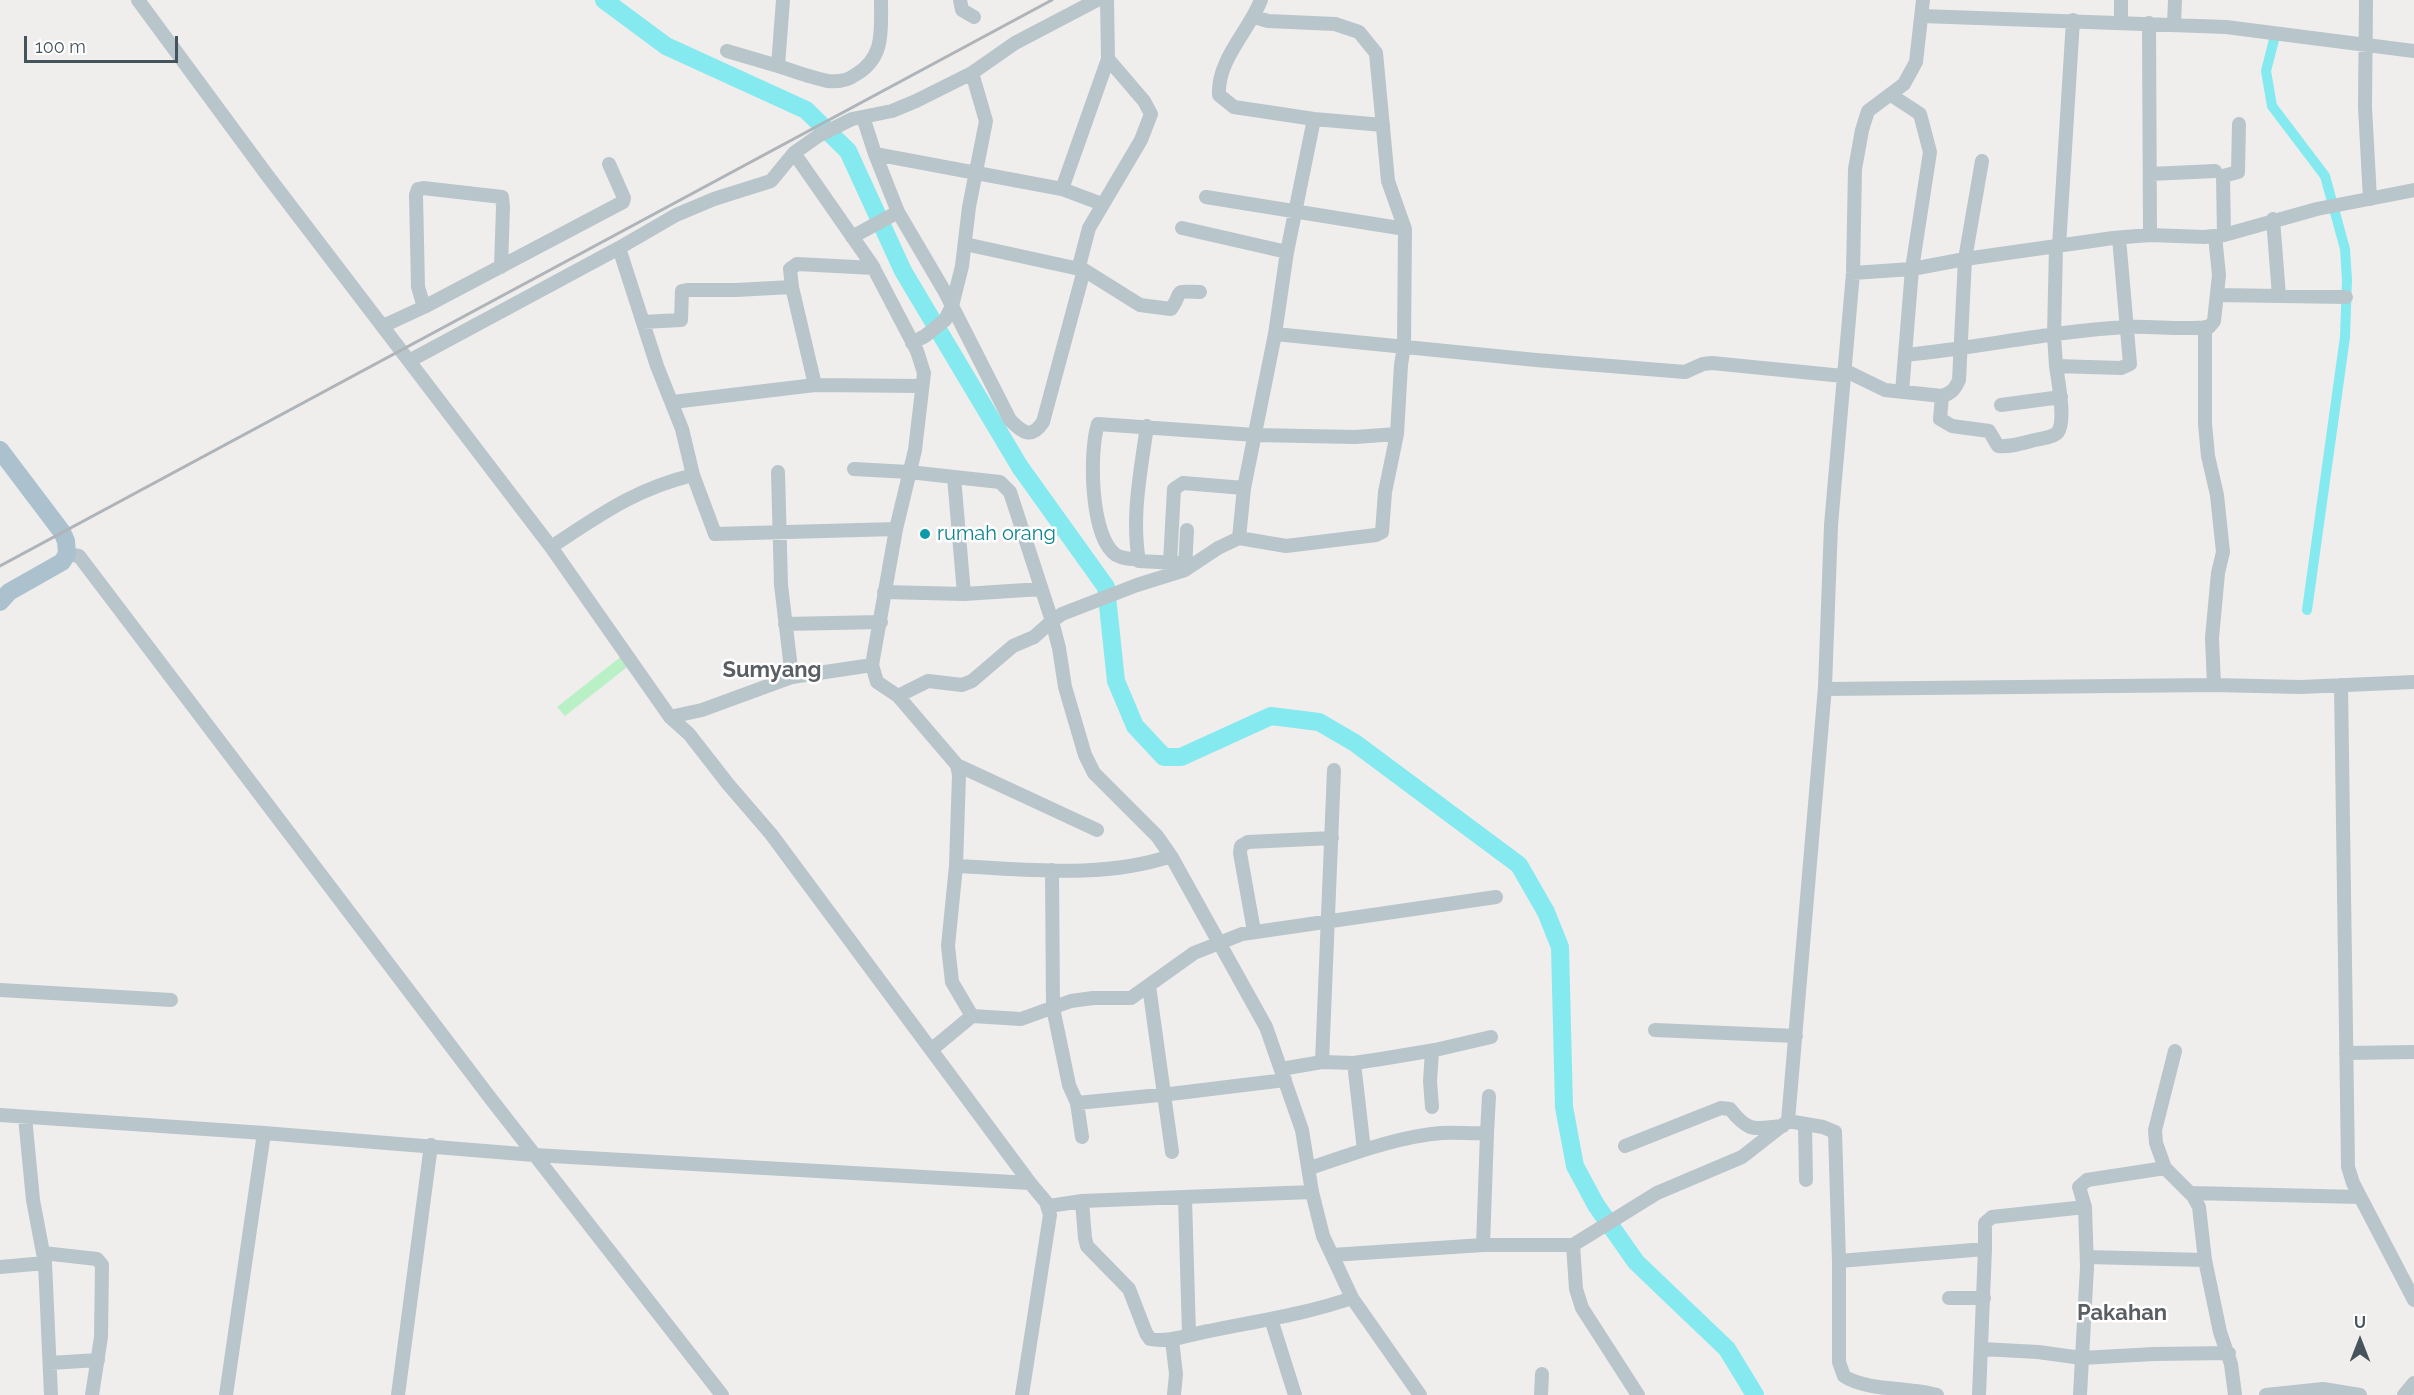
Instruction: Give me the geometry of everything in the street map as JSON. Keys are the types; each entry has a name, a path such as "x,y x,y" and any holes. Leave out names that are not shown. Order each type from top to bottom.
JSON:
{"main road":[{"path":"0,450 59,527 66,541 67,554 62,562 9,592 0,602"}],"street":[{"path":"138,0 267,175 551,547 670,717 686,730 771,834 1049,1206 1050,1220 1022,1395"},
{"path":"778,66 783,0"},
{"path":"727,51 827,81 840,82 868,68 876,56 880,39 881,0"},
{"path":"960,0 962,10 974,17"},
{"path":"409,361 676,215 714,199 771,181 794,153 818,136 857,118 900,108 972,73 1015,43 1097,0"},
{"path":"1062,189 1108,59 1107,0"},
{"path":"1261,0 1254,17 1235,45 1218,87 1219,95 1234,107 1314,119 1383,125"},
{"path":"1332,1255 1483,1245 1573,1245 1630,1208 1702,1173 1742,1157 1785,1123 1796,1036 1825,689 1831,525 1853,273 1856,169 1862,130 1868,111 1904,84 1916,62 1923,0"},
{"path":"2121,0 2121,22"},
{"path":"2174,24 2175,0"},
{"path":"2366,0 2365,107 2370,199"},
{"path":"1922,16 2149,23 2248,29 2414,51"},
{"path":"898,696 928,681 962,685 972,681 1013,646 1034,637 1057,617 1137,585 1184,570 1218,548 1239,538 1286,546 1382,532 1386,492 1397,434 1404,346 1405,229 1388,181 1376,53 1359,32 1335,24 1268,21 1254,17"},
{"path":"1942,396 1940,419 1952,426 1989,431 1998,446 2003,447 2053,436 2058,431 2061,422 2061,397 2054,335 2073,20"},
{"path":"2149,23 2150,235"},
{"path":"1108,59 1144,101 1151,114 1141,140 1089,228 1079,266 1140,305 1171,309 1177,294 1181,291 1200,292"},
{"path":"918,340 945,320 952,306 962,266 975,172 986,121 972,73"},
{"path":"1891,95 1920,114 1930,152 1912,269 1911,304 1902,392"},
{"path":"857,118 897,213 952,306 1010,420 1020,430 1029,433 1037,430 1043,422 1084,270"},
{"path":"1239,538 1244,488 1314,119"},
{"path":"1905,355 1959,350 2013,339 2127,327 2209,327 2214,321 2219,275 2223,176 2238,172 2239,123"},
{"path":"794,153 854,236 918,340 924,374 915,450 896,529 872,665 877,682 898,696 957,765 1097,830"},
{"path":"874,154 1062,189 1102,204"},
{"path":"1275,334 1536,360 1685,372 1703,364 1712,363 1843,373 1885,390 1942,396 1956,388 1959,380 1965,259 1982,160"},
{"path":"383,326 424,307 623,202 624,198 609,164"},
{"path":"2150,174 2215,171"},
{"path":"424,307 418,287 416,195 418,189 502,196 501,267"},
{"path":"1853,273 1912,269 1965,259 2119,238 2150,235 2220,235 2273,219 2414,190"},
{"path":"1206,197 1405,229"},
{"path":"854,236 897,213"},
{"path":"2273,219 2279,296"},
{"path":"1182,228 1287,252"},
{"path":"2056,366 2127,367 2131,357 2119,238"},
{"path":"964,244 1084,270"},
{"path":"618,248 657,366 673,402 693,475 715,534 896,529"},
{"path":"815,385 792,288 790,270 797,264 874,268"},
{"path":"643,322 681,320 680,295 682,291 792,288"},
{"path":"2217,295 2346,297"},
{"path":"2205,327 2205,424 2208,456 2217,495 2223,552 2217,579 2212,638 2214,685"},
{"path":"673,402 815,385 921,386"},
{"path":"2001,405 2061,397"},
{"path":"1184,570 1178,563 1141,562 1139,559 1123,558 1114,554 1103,536 1095,507 1091,464 1098,423 1255,435 1397,434"},
{"path":"1139,559 1137,524 1139,478 1147,426"},
{"path":"854,469 909,472 1000,482 1010,492 1041,589 1057,617 1065,687 1085,755 1094,773 1157,836 1171,856 1266,1027 1302,1130 1310,1168 1312,1192 1323,1236 1352,1298 1420,1395"},
{"path":"778,472 785,624 792,677"},
{"path":"551,547 626,498 663,482 693,475"},
{"path":"954,477 964,594"},
{"path":"1170,563 1174,489 1183,483 1244,488"},
{"path":"1184,570 1187,530"},
{"path":"67,554 79,556 534,1155 719,1394"},
{"path":"884,592 964,594 1041,589"},
{"path":"785,624 881,622"},
{"path":"670,717 702,710 792,677 872,665"},
{"path":"1825,689 2341,685 2414,682"},
{"path":"2341,685 2348,1167 2360,1197 2414,1300"},
{"path":"957,765 959,775 956,866 948,946 951,977 972,1016"},
{"path":"1322,1062 1334,770"},
{"path":"1254,931 1240,853 1241,846 1248,842 1332,838"},
{"path":"956,866 1052,870 1122,869 1171,856"},
{"path":"1052,870 1053,1008 1069,1085 1077,1103 1082,1137"},
{"path":"931,1050 972,1016 1013,1020 1071,1001 1093,998 1131,998 1194,953 1219,941 1254,931 1496,897"},
{"path":"1149,986 1172,1152"},
{"path":"0,990 171,1000"},
{"path":"1655,1030 1796,1036"},
{"path":"1077,1103 1165,1095 1283,1075 1322,1062 1354,1063 1432,1051 1491,1037"},
{"path":"1432,1051 1430,1081 1432,1107"},
{"path":"2175,1051 2155,1130 2156,1143 2165,1168 2191,1193 2199,1207 2205,1260 2220,1332 2229,1353 2235,1395"},
{"path":"2346,1053 2414,1052"},
{"path":"1354,1063 1364,1150"},
{"path":"1483,1245 1489,1096"},
{"path":"1625,1146 1721,1108 1730,1109 1740,1122 1750,1128 1785,1123 1833,1130 1836,1134 1839,1362 1844,1376 1862,1383 1937,1395"},
{"path":"0,1115 431,1145 534,1155 1030,1183"},
{"path":"25,1117 33,1200 44,1258 51,1395"},
{"path":"1804,1124 1806,1180"},
{"path":"226,1395 264,1133"},
{"path":"1310,1168 1401,1140 1441,1133 1487,1133"},
{"path":"398,1395 431,1145"},
{"path":"2080,1395 2087,1257 2085,1207 2078,1190 2083,1182 2165,1168"},
{"path":"1049,1206 1082,1201 1312,1192"},
{"path":"2191,1193 2360,1197"},
{"path":"1185,1198 1189,1335"},
{"path":"1082,1201 1084,1238 1091,1252 1129,1289 1148,1336 1157,1340 1172,1340 1271,1319 1329,1306 1352,1298"},
{"path":"1978,1395 1982,1348 1985,1223 1992,1217 2085,1207"},
{"path":"1573,1245 1576,1288 1582,1308 1638,1395"},
{"path":"1839,1261 1985,1250"},
{"path":"2087,1257 2205,1260"},
{"path":"0,1267 44,1258 97,1259 102,1265 98,1360 92,1395"},
{"path":"1949,1298 1984,1298"},
{"path":"1271,1319 1295,1395"},
{"path":"1172,1340 1176,1374 1174,1395"},
{"path":"1982,1348 2082,1358 2229,1353"},
{"path":"50,1363 98,1360"},
{"path":"1541,1395 1542,1374"},
{"path":"2404,1395 2414,1383"},
{"path":"2266,1395 2323,1389 2360,1395"}],"green space":[{"path":"623,655 631,664 565,716 557,707"}],"waterway":[{"path":"604,0 666,46 806,110 848,151 903,271 1020,467 1106,587 1116,681 1135,726 1164,757 1181,757 1271,716 1319,722 1355,743 1519,865 1546,912 1560,947 1564,1107 1575,1166 1596,1205 1636,1262 1727,1349 1755,1395"},
{"path":"2276,32 2266,71 2272,106 2325,176 2345,249 2347,280 2345,337 2307,610"}],"railway":[{"path":"0,566 1052,0"}],"place":[{"name":"rumah orang","path":"925,534"}],"district":[{"name":"Sumyang","path":"772,670"},
{"name":"Pakahan","path":"2122,1313"}]}
